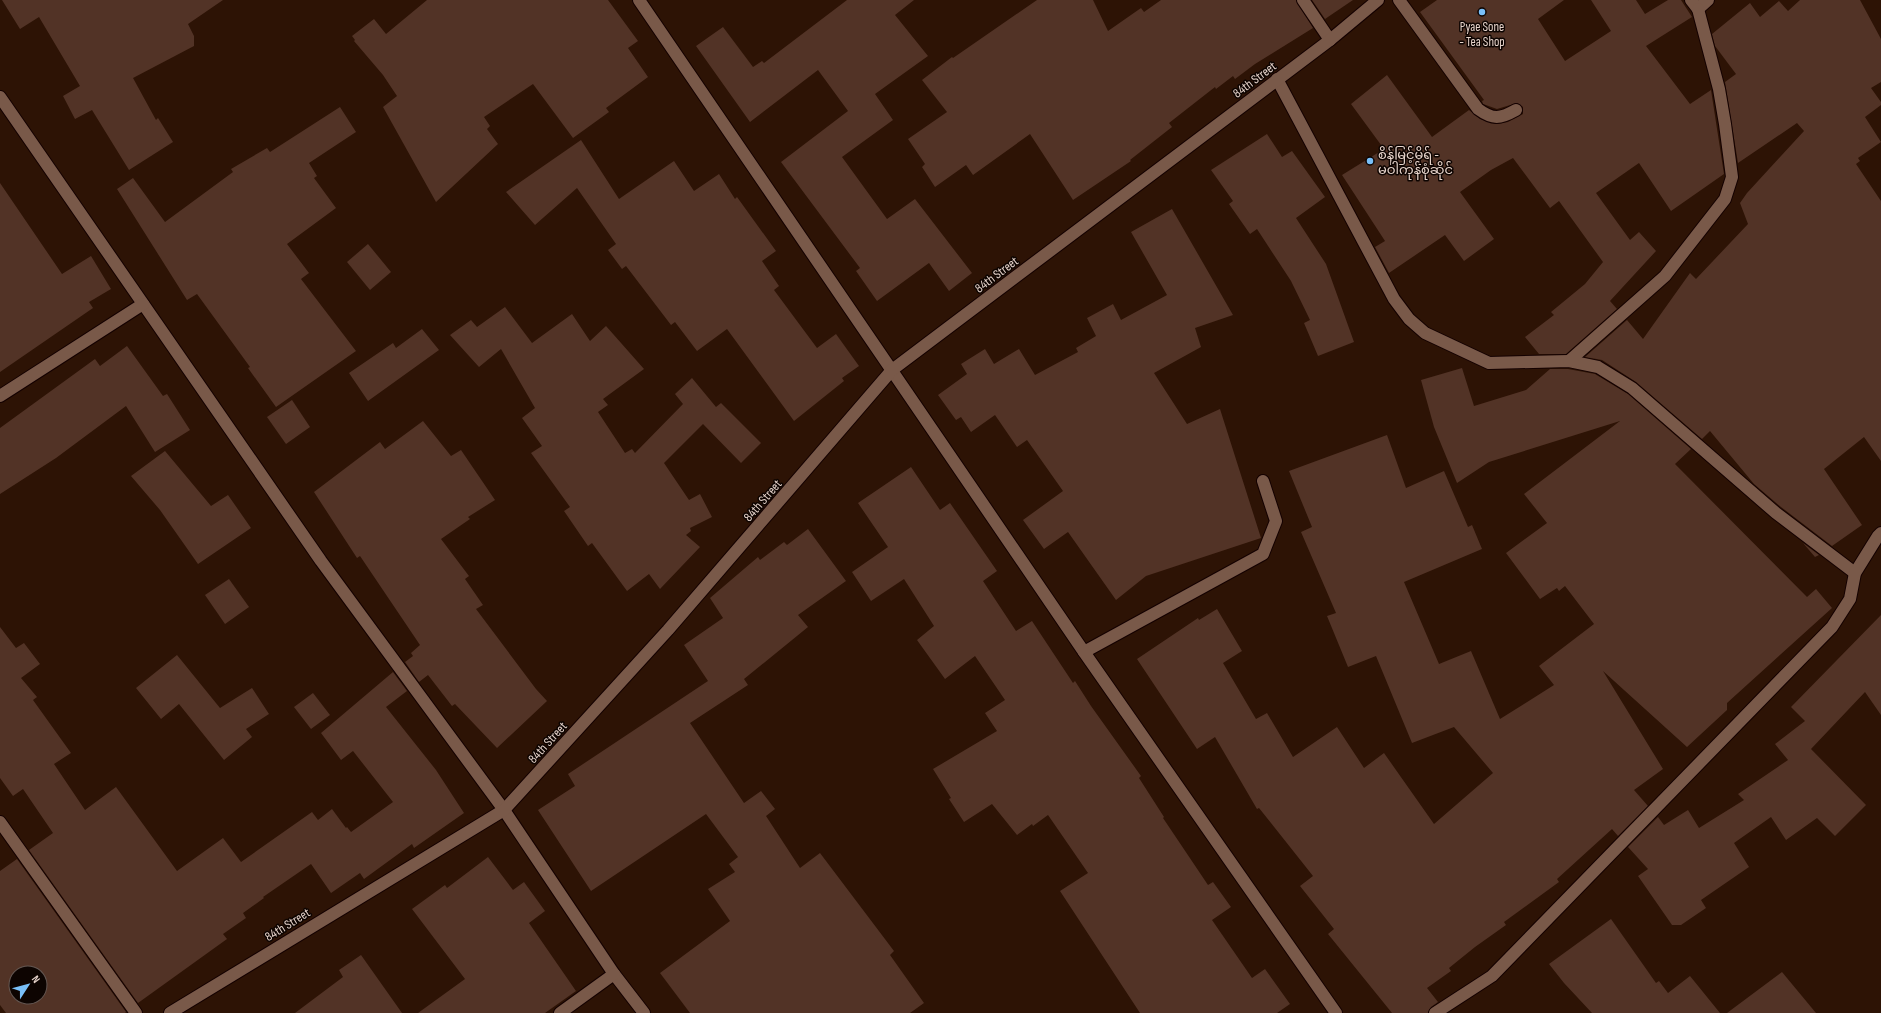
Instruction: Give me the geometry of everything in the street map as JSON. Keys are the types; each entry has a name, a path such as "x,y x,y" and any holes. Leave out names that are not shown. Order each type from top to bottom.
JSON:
{"street":[{"path":"639,0 1084,652 1336,1013"},
{"path":"1303,0 1330,40"},
{"name":"84th Street","path":"170,1013 504,810 668,630 892,370 1330,40 1378,0"},
{"path":"1399,0 1478,109 1489,117 1505,116 1516,110"},
{"path":"1569,361 1665,276 1725,199 1732,177 1725,124 1719,89 1695,4 1708,0"},
{"path":"1277,79 1394,299 1409,318 1425,334 1489,363 1569,361 1598,367 1632,388 1776,513 1855,573"},
{"path":"0,97 321,561 504,810 614,974 644,1013"},
{"path":"0,396 143,304"},
{"path":"1084,652 1263,554 1276,521 1264,481"},
{"path":"1435,1013 1492,976 1832,626 1850,599 1855,573 1881,533"},
{"path":"0,822 136,1013"},
{"path":"560,1013 614,974"}],"building":[{"path":"2,0 223,0 188,24 194,36 194,46 133,78 156,120 158,118 173,142 129,170 92,110 75,119 63,96 80,86 39,17 20,29"},
{"path":"427,0 608,0 638,41 628,48 648,77 606,108 609,112 573,138 533,84 484,117 490,126 487,129 498,144 436,202 383,107 397,96 383,75 354,41 355,40 352,36 374,19 386,34"},
{"path":"847,0 914,0 895,15 928,56 875,94 893,120 842,157 887,219 915,199 972,273 949,291 929,263 877,301 856,271 860,268 781,162 848,111 818,70 750,122 696,46 723,27 753,67 762,61 764,63"},
{"path":"1037,0 1093,0 1108,31 1141,8 1144,12 1161,0 1296,0 1313,28 1255,64 1235,79 1233,76 1216,89 1215,87 1169,123 1172,127 1130,160 1131,161 1073,200 1030,134 973,175 966,165 935,187 922,167 925,164 908,139 947,112 922,80 952,57 953,58"},
{"path":"1312,0 1353,0 1325,19"},
{"path":"1437,0 1564,0 1538,19 1565,61 1611,31 1591,0 1636,0 1645,14 1668,0 1681,0 1692,17 1646,46 1690,104 1711,90 1724,174 1671,211 1639,163 1596,193 1630,240 1639,232 1656,251 1610,301 1617,309 1566,354 1539,354 1525,337 1554,315 1551,312 1585,284 1603,262 1559,201 1550,208 1513,158 1491,170 1460,192 1494,239 1464,261 1445,235 1389,273 1375,247 1385,241 1342,175 1384,149 1351,104 1387,75 1432,137 1469,110 1480,119 1496,124 1508,122 1523,114 1523,107 1517,103 1497,109 1483,104 1482,101 1484,100 1420,12"},
{"path":"1800,0 1860,0 1881,39 1881,82 1871,88 1881,102 1881,105 1865,117 1881,142 1858,158 1860,161 1856,164 1881,201 1881,461 1864,437 1824,469 1862,525 1832,546 1781,507 1754,484 1710,431 1702,439 1636,382 1602,360 1585,357 1627,320 1643,339 1690,273 1696,279 1748,224 1740,203 1747,193 1804,131 1797,123 1738,163 1725,82 1736,74 1715,46 1712,34 1750,3 1760,17 1779,1 1788,11"},
{"path":"340,107 356,132 309,163 317,176 314,178 336,208 287,244 309,273 301,279 356,351 276,407 248,368 250,367 197,294 187,300 117,189 133,178 165,222 233,172 231,169 267,148 270,152"},
{"path":"1267,134 1282,157 1292,151 1325,197 1296,218 1326,264 1354,342 1318,356 1304,323 1310,320 1291,281 1257,229 1250,234 1229,204 1233,201 1211,170"},
{"path":"581,140 619,199 674,161 694,191 719,174 735,199 737,197 776,251 762,261 779,286 774,290 817,348 836,334 859,366 842,378 844,381 794,421 727,329 697,351 675,322 671,325 626,266 622,269 608,250 616,244 577,188 535,225 506,192"},
{"path":"0,183 62,274 91,256 111,289 89,302 93,308 0,372"},
{"path":"1172,209 1233,315 1195,328 1201,347 1154,373 1187,424 1220,409 1261,538 1146,576 1116,600 1068,532 1044,549 1023,520 1063,491 1027,440 1017,447 995,415 971,432 961,417 956,420 938,395 967,374 961,364 985,349 994,364 1019,349 1035,375 1078,352 1076,348 1096,336 1087,318 1113,304 1121,320 1167,295 1131,232"},
{"path":"368,244 391,272 370,290 347,262"},
{"path":"505,307 532,343 572,314 590,341 606,326 644,369 603,399 608,405 598,412 625,453 632,449 635,453 683,404 675,394 692,378 716,407 721,403 761,443 741,463 703,424 664,463 689,500 700,494 712,517 690,528 691,531 686,535 700,547 660,589 649,574 627,591 592,543 588,546 564,511 570,507 531,453 542,446 522,418 535,408 501,349 479,367 450,335 471,320 477,327"},
{"path":"422,329 439,350 368,401 349,373 393,343 396,348"},
{"path":"127,346 163,396 167,394 190,430 155,452 126,406 56,458 0,494 0,428 95,359 100,366"},
{"path":"1462,368 1474,406 1526,390 1550,369 1568,369 1595,374 1628,394 1691,449 1675,464 1807,597 1816,589 1832,608 1727,703 1727,710 1687,747 1603,671 1663,769 1634,790 1648,806 1618,836 1612,829 1557,879 1559,882 1504,922 1506,925 1475,947 1449,968 1451,971 1427,988 1438,1002 1431,1007 1428,1013 1392,1013 1328,934 1334,929 1300,886 1313,876 1259,808 1257,809 1215,737 1197,749 1137,659 1198,618 1199,620 1217,609 1242,651 1223,663 1256,719 1267,713 1293,757 1337,727 1364,768 1384,753 1434,824 1493,773 1454,727 1412,743 1376,656 1348,667 1327,616 1336,613 1301,532 1312,527 1289,471 1387,435 1406,488 1444,471 1468,527 1472,525 1482,549 1404,582 1439,664 1471,651 1500,719 1554,685 1539,666 1594,624 1565,586 1559,591 1557,588 1540,599 1506,553 1547,523 1524,494 1620,421 1489,462 1457,483 1434,427 1421,380"},
{"path":"292,400 310,427 286,444 267,417"},
{"path":"423,421 451,456 461,450 495,500 468,517 470,519 441,539 469,576 465,579 483,605 476,609 536,689 547,701 497,748 455,704 452,706 428,675 419,682 405,662 413,656 411,653 420,645 360,556 357,558 314,492 380,442 385,449"},
{"path":"165,451 211,506 228,495 251,528 198,564 160,510 131,476"},
{"path":"911,467 940,510 950,503 997,571 983,581 1016,631 1032,621 1073,683 1075,681 1141,776 1139,778 1164,817 1163,818 1208,885 1213,882 1231,907 1212,920 1252,978 1265,969 1290,1004 1277,1013 1140,1013 1060,891 1088,873 1048,815 1017,835 992,804 964,822 949,799 951,798 933,769 997,731 985,713 1005,700 975,656 945,679 917,640 934,626 904,579 871,601 852,572 888,547 858,503"},
{"path":"808,529 846,581 798,615 808,627 744,679 748,685 690,723 744,803 761,791 775,809 766,816 800,868 820,853 894,951 890,955 924,1003 910,1013 690,1013 660,973 730,921 708,889 735,872 729,864 738,857 706,814 591,891 538,810 575,786 568,774 708,681 684,645 723,618 710,598 758,557 760,560 784,542 787,545"},
{"path":"1803,543 1819,555 1815,557"},
{"path":"229,579 249,607 225,624 205,595"},
{"path":"1881,615 1881,715 1865,692 1811,749 1866,805 1835,836 1817,818 1786,840 1771,817 1734,843 1749,867 1701,900 1706,908 1681,925 1672,925 1638,876 1648,869 1628,847 1658,817 1664,825 1688,810 1699,828 1744,800 1738,794 1788,760 1775,744 1805,721 1791,707"},
{"path":"0,627 16,648 24,643 40,664 21,678 37,697 33,700 71,753 54,764 85,810 116,787 177,871 223,838 241,862 312,812 318,820 332,809 346,828 347,827 351,832 393,802 353,751 341,760 321,733 393,672 407,691 386,707 436,770 464,813 414,848 412,844 364,879 360,873 331,893 311,864 263,897 264,898 243,913 246,918 223,934 227,939 138,1003 29,850 53,833 23,789 13,796 0,778"},
{"path":"177,655 220,708 252,688 269,714 246,729 252,737 224,760 179,704 161,719 136,688"},
{"path":"313,693 330,715 311,729 294,707"},
{"path":"488,857 513,890 524,882 545,911 529,923 576,991 545,1013 418,1013 465,979 412,909 445,885 447,888"},
{"path":"17,859 126,1012 6,1013 0,1005 0,871"},
{"path":"1611,919 1656,983 1659,981 1668,993 1690,976 1720,1013 1592,1013 1564,983 1549,964"},
{"path":"361,955 402,1013 295,1013 343,977 339,970"},
{"path":"1782,972 1816,1013 1727,1013"}],"place":[{"name":"Pyae Sone - Tea Shop","path":"1482,12"},
{"name":"စိန်မြင့်မိုရ် - မဝါကုန်စုံဆိုင်","path":"1370,161"}]}
